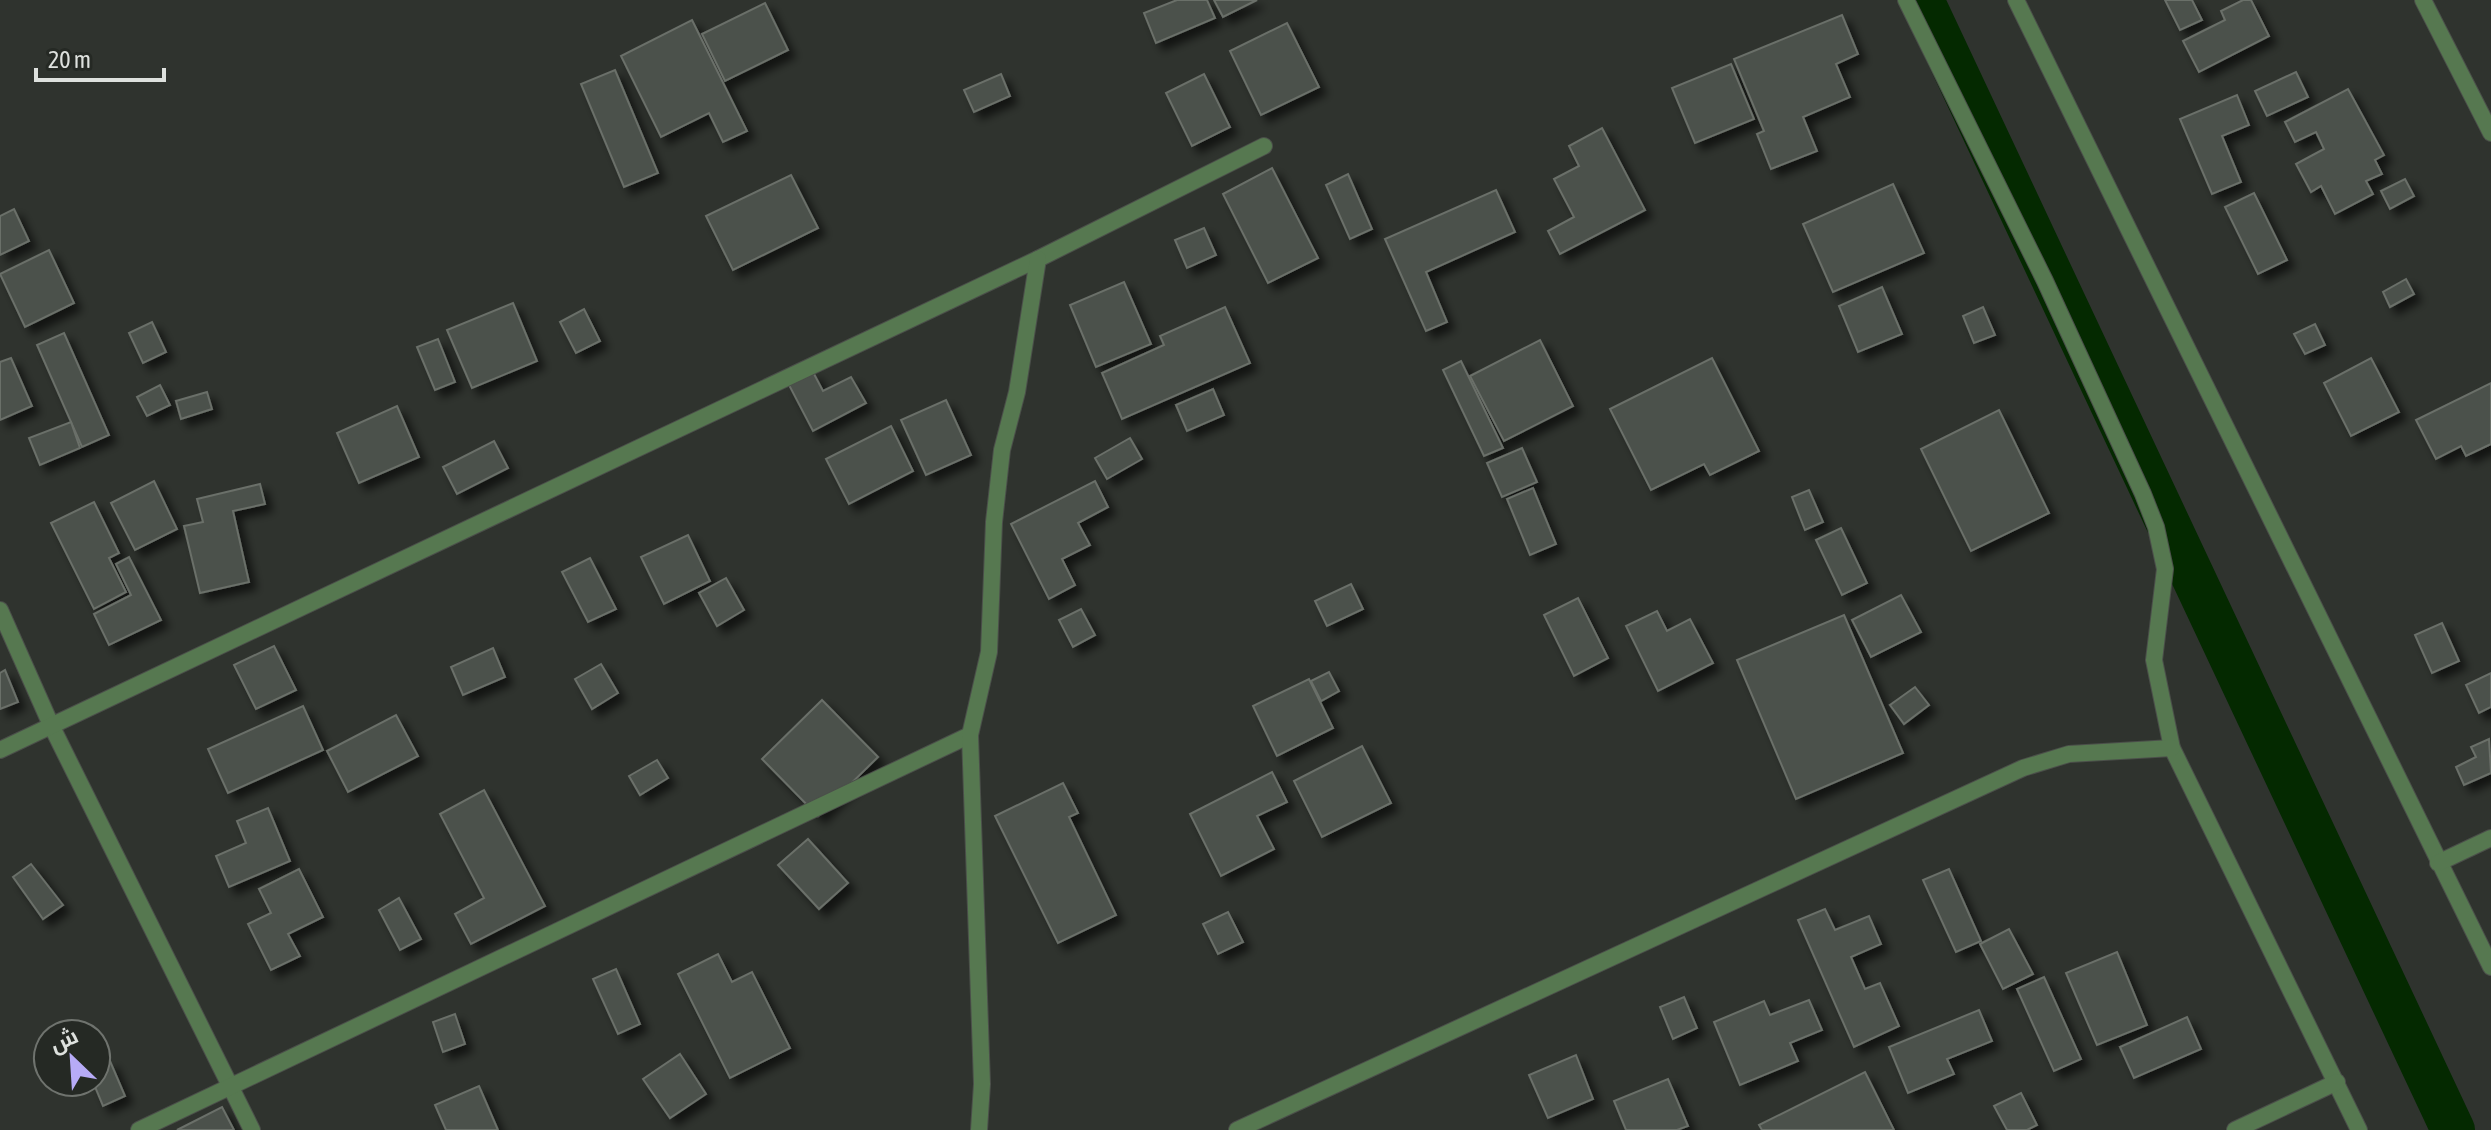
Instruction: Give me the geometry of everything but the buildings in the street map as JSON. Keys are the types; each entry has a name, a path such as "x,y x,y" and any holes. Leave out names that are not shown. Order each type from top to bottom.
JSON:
{"street":[{"path":"1906,0 2045,281 2156,527 2165,569 2154,660 2172,748 2359,1130"},
{"path":"2016,0 2491,967"},
{"path":"2423,0 2491,133"},
{"path":"0,750 1038,259 1264,146"},
{"path":"979,1130 982,1084 970,735 989,652 994,522 1002,450 1017,392 1038,259"},
{"path":"0,610 51,725 252,1130"},
{"path":"139,1130 970,735"},
{"path":"1237,1130 2023,768 2069,754 2172,748"},
{"path":"2438,863 2491,838"},
{"path":"2235,1130 2337,1082"}],"waterway":[{"path":"1922,0 2453,1130"}]}
